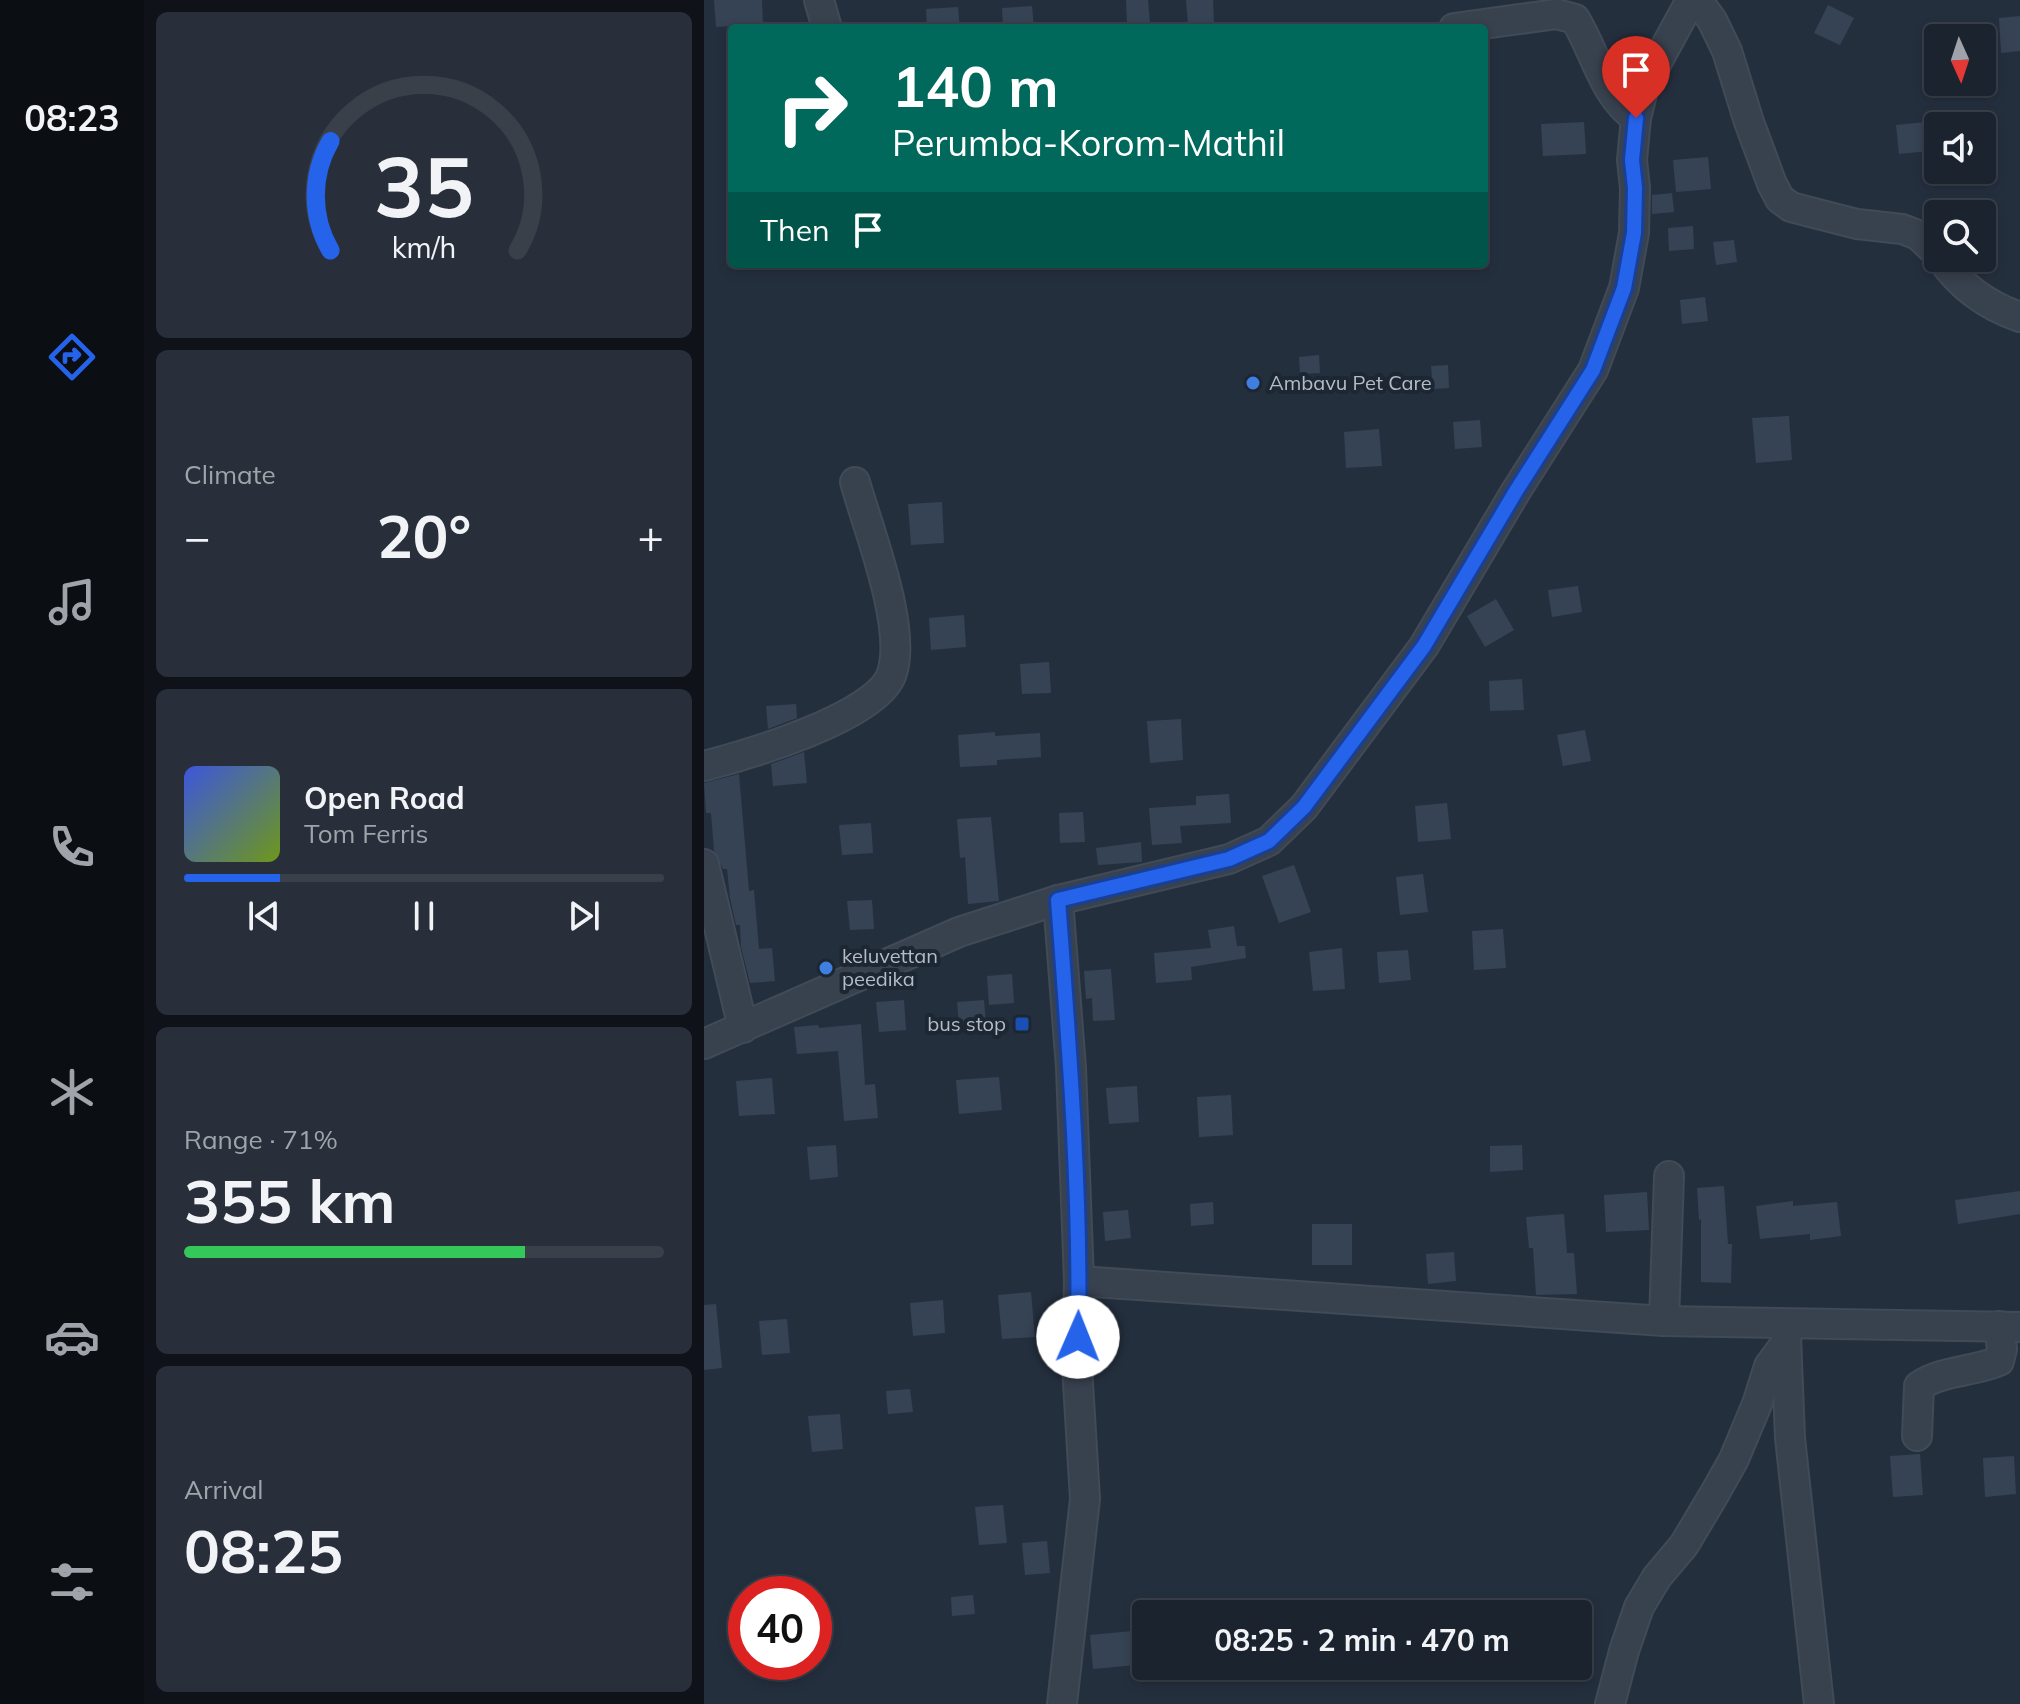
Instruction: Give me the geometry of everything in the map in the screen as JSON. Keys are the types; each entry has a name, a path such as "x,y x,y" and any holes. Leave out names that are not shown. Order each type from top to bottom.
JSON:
{"street":[{"path":"819,0 826,24"},
{"path":"704,1044 959,932 1058,900 1229,859 1269,841 1304,807 1424,646 1516,491 1593,370 1624,288 1634,233 1632,160 1636,118 1644,86 1691,0"},
{"path":"1697,0 1712,20 1727,51 1749,122 1780,199 1791,207 1857,224 1902,229 1924,241"},
{"path":"1483,24 1557,14 1575,19 1621,108 1636,118"},
{"path":"1954,272 1971,291 2000,310 2020,317"},
{"path":"704,766 791,741 877,696 892,674 895,646 890,602 855,482"},
{"path":"704,864 743,1028"},
{"path":"1058,900 1071,1068 1079,1281 1077,1366 1085,1499 1062,1704"},
{"path":"1664,1321 1669,1176"},
{"path":"1079,1281 1231,1293 1406,1301 1785,1333 2009,1326 1999,1361 1985,1368 1933,1376 1919,1386 1917,1436"},
{"path":"1610,1704 1639,1607 1657,1577 1684,1545 1734,1459 1769,1366 1785,1333"},
{"path":"1785,1333 1790,1438 1819,1704"}],"building":[{"path":"714,0 762,0 763,24 716,27"},
{"path":"1126,0 1148,0 1150,23 1127,24"},
{"path":"1186,0 1213,0 1214,24 1188,24"},
{"path":"1828,5 1854,18 1840,45 1814,33"},
{"path":"1032,6 1034,24 1003,24 1002,8"},
{"path":"958,7 960,24 927,24 926,9"},
{"path":"2020,16 2020,51 2001,53 1999,18"},
{"path":"1584,122 1586,154 1543,156 1541,124"},
{"path":"1924,122 1924,152 1899,154 1896,125"},
{"path":"1708,157 1711,189 1676,192 1673,160"},
{"path":"1672,193 1674,212 1652,214 1652,195"},
{"path":"1693,226 1694,249 1669,251 1668,228"},
{"path":"1734,240 1737,262 1716,265 1713,242"},
{"path":"1705,297 1708,321 1682,324 1680,300"},
{"path":"1319,355 1320,373 1300,374 1299,357"},
{"path":"1448,365 1449,388 1433,389 1431,366"},
{"path":"1789,416 1792,460 1756,463 1752,418"},
{"path":"1480,420 1482,447 1455,449 1453,422"},
{"path":"1379,429 1382,466 1346,468 1344,432"},
{"path":"942,502 944,543 911,545 908,504"},
{"path":"1578,586 1582,612 1552,617 1548,590"},
{"path":"1496,599 1514,630 1485,647 1467,616"},
{"path":"964,615 966,647 931,650 929,618"},
{"path":"1049,662 1051,693 1022,694 1020,664"},
{"path":"1522,679 1524,710 1490,711 1489,681"},
{"path":"796,704 797,718 768,729 766,706"},
{"path":"1181,719 1183,760 1150,763 1147,721"},
{"path":"1585,730 1591,761 1563,766 1557,735"},
{"path":"995,732 995,736 1040,733 1041,757 997,760 997,765 960,767 958,735"},
{"path":"804,752 807,783 773,786 771,764"},
{"path":"739,774 749,891 754,890 759,949 772,948 775,981 750,983 741,947 740,925 736,925 730,898 727,869 723,869 714,851 711,813 706,813 704,783"},
{"path":"1229,794 1231,823 1180,826 1182,843 1152,845 1149,808 1196,805 1196,796"},
{"path":"1447,803 1451,839 1418,842 1415,806"},
{"path":"1083,812 1085,842 1060,843 1059,813"},
{"path":"991,817 999,901 968,904 965,857 960,858 957,819"},
{"path":"871,823 873,853 842,855 839,825"},
{"path":"1141,842 1142,862 1098,865 1096,848"},
{"path":"1294,865 1311,912 1279,923 1262,876"},
{"path":"1423,874 1428,912 1400,915 1396,877"},
{"path":"872,900 874,929 850,930 847,901"},
{"path":"1234,926 1237,946 1245,946 1246,958 1191,967 1192,980 1156,983 1154,953 1211,948 1208,930"},
{"path":"1503,929 1506,968 1474,970 1472,931"},
{"path":"1342,948 1345,989 1313,991 1309,952"},
{"path":"1408,950 1411,980 1379,983 1377,952"},
{"path":"1111,969 1115,1020 1093,1021 1092,998 1086,999 1084,971"},
{"path":"1012,974 1014,1003 989,1005 987,976"},
{"path":"904,1000 906,1030 879,1032 876,1002"},
{"path":"984,1000 986,1023 959,1025 957,1002"},
{"path":"861,1024 865,1085 875,1084 878,1118 844,1121 838,1051 797,1054 794,1027"},
{"path":"999,1077 1002,1110 959,1114 956,1080"},
{"path":"772,1078 775,1114 739,1116 736,1081"},
{"path":"1137,1086 1139,1122 1109,1124 1106,1088"},
{"path":"1231,1095 1233,1135 1199,1137 1197,1097"},
{"path":"836,1145 838,1177 810,1180 807,1147"},
{"path":"1522,1145 1523,1170 1490,1172 1490,1146"},
{"path":"1724,1186 1728,1244 1732,1244 1731,1283 1701,1282 1701,1219 1697,1188"},
{"path":"2020,1191 2020,1214 1958,1224 1955,1200"},
{"path":"1647,1192 1649,1230 1606,1232 1604,1195"},
{"path":"1793,1201 1793,1206 1837,1202 1841,1236 1810,1240 1810,1234 1760,1239 1756,1206"},
{"path":"1213,1202 1214,1224 1191,1226 1190,1204"},
{"path":"1128,1210 1131,1238 1105,1241 1103,1212"},
{"path":"1564,1214 1567,1253 1574,1253 1577,1294 1536,1295 1533,1248 1529,1248 1526,1217"},
{"path":"1312,1224 1352,1224 1352,1265 1312,1265"},
{"path":"1454,1252 1456,1281 1428,1284 1426,1254"},
{"path":"1031,1292 1035,1337 1002,1339 998,1295"},
{"path":"943,1300 945,1333 913,1336 910,1303"},
{"path":"716,1304 722,1368 704,1370 704,1305"},
{"path":"787,1319 790,1353 762,1355 759,1321"},
{"path":"910,1389 913,1412 888,1414 886,1391"},
{"path":"840,1414 843,1449 812,1452 808,1416"},
{"path":"1920,1454 1923,1495 1893,1497 1890,1456"},
{"path":"2014,1456 2016,1494 1985,1497 1983,1458"},
{"path":"1003,1505 1007,1543 979,1545 975,1507"},
{"path":"1047,1541 1050,1573 1025,1575 1022,1543"},
{"path":"973,1595 975,1614 952,1616 951,1597"},
{"path":"1132,1631 1132,1665 1093,1669 1090,1635"}],"place":[{"name":"Ambavu Pet Care","path":"1253,383"},
{"name":"keluvettan peedika","path":"826,968"},
{"name":"bus stop","path":"1022,1024"}],"route":[{"path":"1078,1337 1079,1281 1071,1068 1058,900 1229,859 1269,841 1304,807 1424,646 1516,491 1593,370 1624,288 1634,233 1632,160 1636,118"}]}
